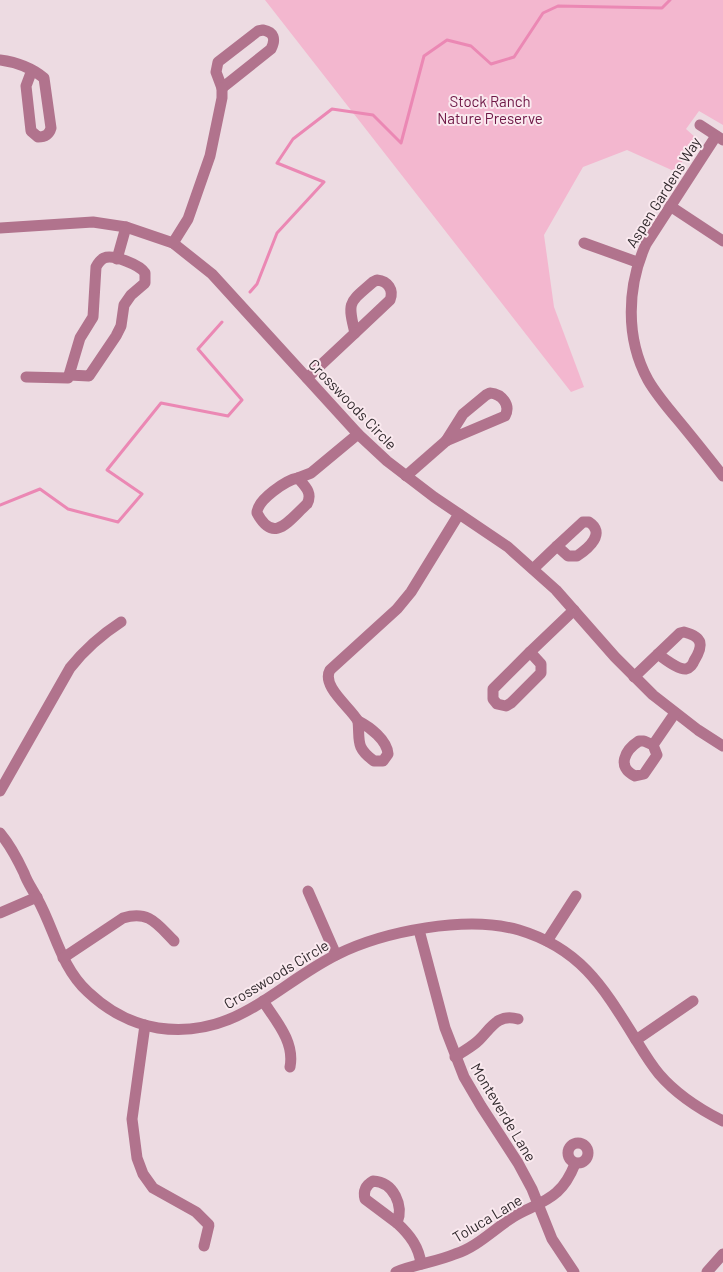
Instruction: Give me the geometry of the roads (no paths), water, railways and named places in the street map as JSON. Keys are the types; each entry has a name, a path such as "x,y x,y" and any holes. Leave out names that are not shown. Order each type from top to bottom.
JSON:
{"street":[{"path":"173,243 188,219 210,156 222,98 222,88 216,72 218,62 258,30 272,34 274,43 271,49 222,88"},
{"path":"0,60 32,70 40,74 46,82 51,128 48,135 44,137 38,137 31,131 26,86 32,70"},
{"path":"700,125 719,138"},
{"name":"Aspen Gardens Way","path":"719,138 670,206 646,244 637,262 631,306 632,333 637,355 648,380 723,476"},
{"path":"670,206 723,241"},
{"name":"Crosswoods Circle","path":"0,228 93,222 126,227 173,243 212,274 358,434 406,476 508,547 574,610 634,677 675,713 723,746"},
{"path":"117,259 126,227"},
{"path":"584,243 637,262"},
{"path":"26,377 68,378 68,375 80,338 93,317 96,267 98,262 106,257 138,266 142,269 146,278 144,283 131,295 124,305 116,336 89,376 68,375"},
{"path":"307,378 355,333 390,300 391,291 385,282 380,280 373,282 350,304 349,312 355,333"},
{"path":"406,476 446,441 463,414 486,395 495,393 506,403 508,412 502,419 446,441"},
{"path":"298,478 310,494 307,504 280,528 273,529 269,527 258,513 259,504 284,483 311,473 358,434"},
{"path":"358,721 330,686 327,678 328,673 397,609 411,592 459,514"},
{"path":"533,569 557,546"},
{"path":"530,652 541,664 541,673 511,703 506,706 497,704 493,699 493,689 530,652 574,610"},
{"path":"0,791 70,668 96,640 121,622"},
{"path":"634,677 658,654"},
{"path":"653,745 675,713"},
{"name":"Crosswoods Circle","path":"0,833 16,854 24,875 37,897 62,958 75,978 100,1003 126,1018 144,1025 170,1029 198,1028 225,1022 242,1014 336,955 377,940 419,930 484,924 518,930 547,942 572,956 596,979 607,993 660,1075 679,1094 700,1109 723,1121"},
{"path":"308,891 336,955"},
{"path":"547,942 576,896"},
{"path":"0,913 37,897"},
{"path":"62,958 123,918 131,915 140,915 154,920 174,941"},
{"name":"Monteverde Lane","path":"419,930 437,1002 455,1057 480,1106 518,1163 538,1204 552,1239 574,1272"},
{"path":"263,1001 291,1049 290,1067"},
{"path":"636,1040 693,1001"},
{"path":"455,1057 478,1041 498,1020 504,1017 518,1019"},
{"path":"144,1025 132,1119 137,1158 143,1174 153,1188 196,1212 209,1225 204,1246"},
{"name":"Toluca Lane","path":"396,1272 456,1254 472,1246 516,1215 556,1192 566,1182 575,1164"},
{"path":"397,1223 412,1239 420,1253 421,1264"},
{"path":"707,1272 723,1254"}],"waterway":[{"path":"250,292 257,284 277,233 324,182 277,163 293,139 332,109 373,115 401,143 424,56 447,40 471,46 491,64 514,57 543,13 558,6 662,8 670,0"},
{"path":"0,505 40,489 68,509 118,522 142,494 107,470 161,403 228,416 242,400 198,349 222,322"}],"park label":[{"name":"Stock Ranch Nature Preserve","path":"490,110"}]}
